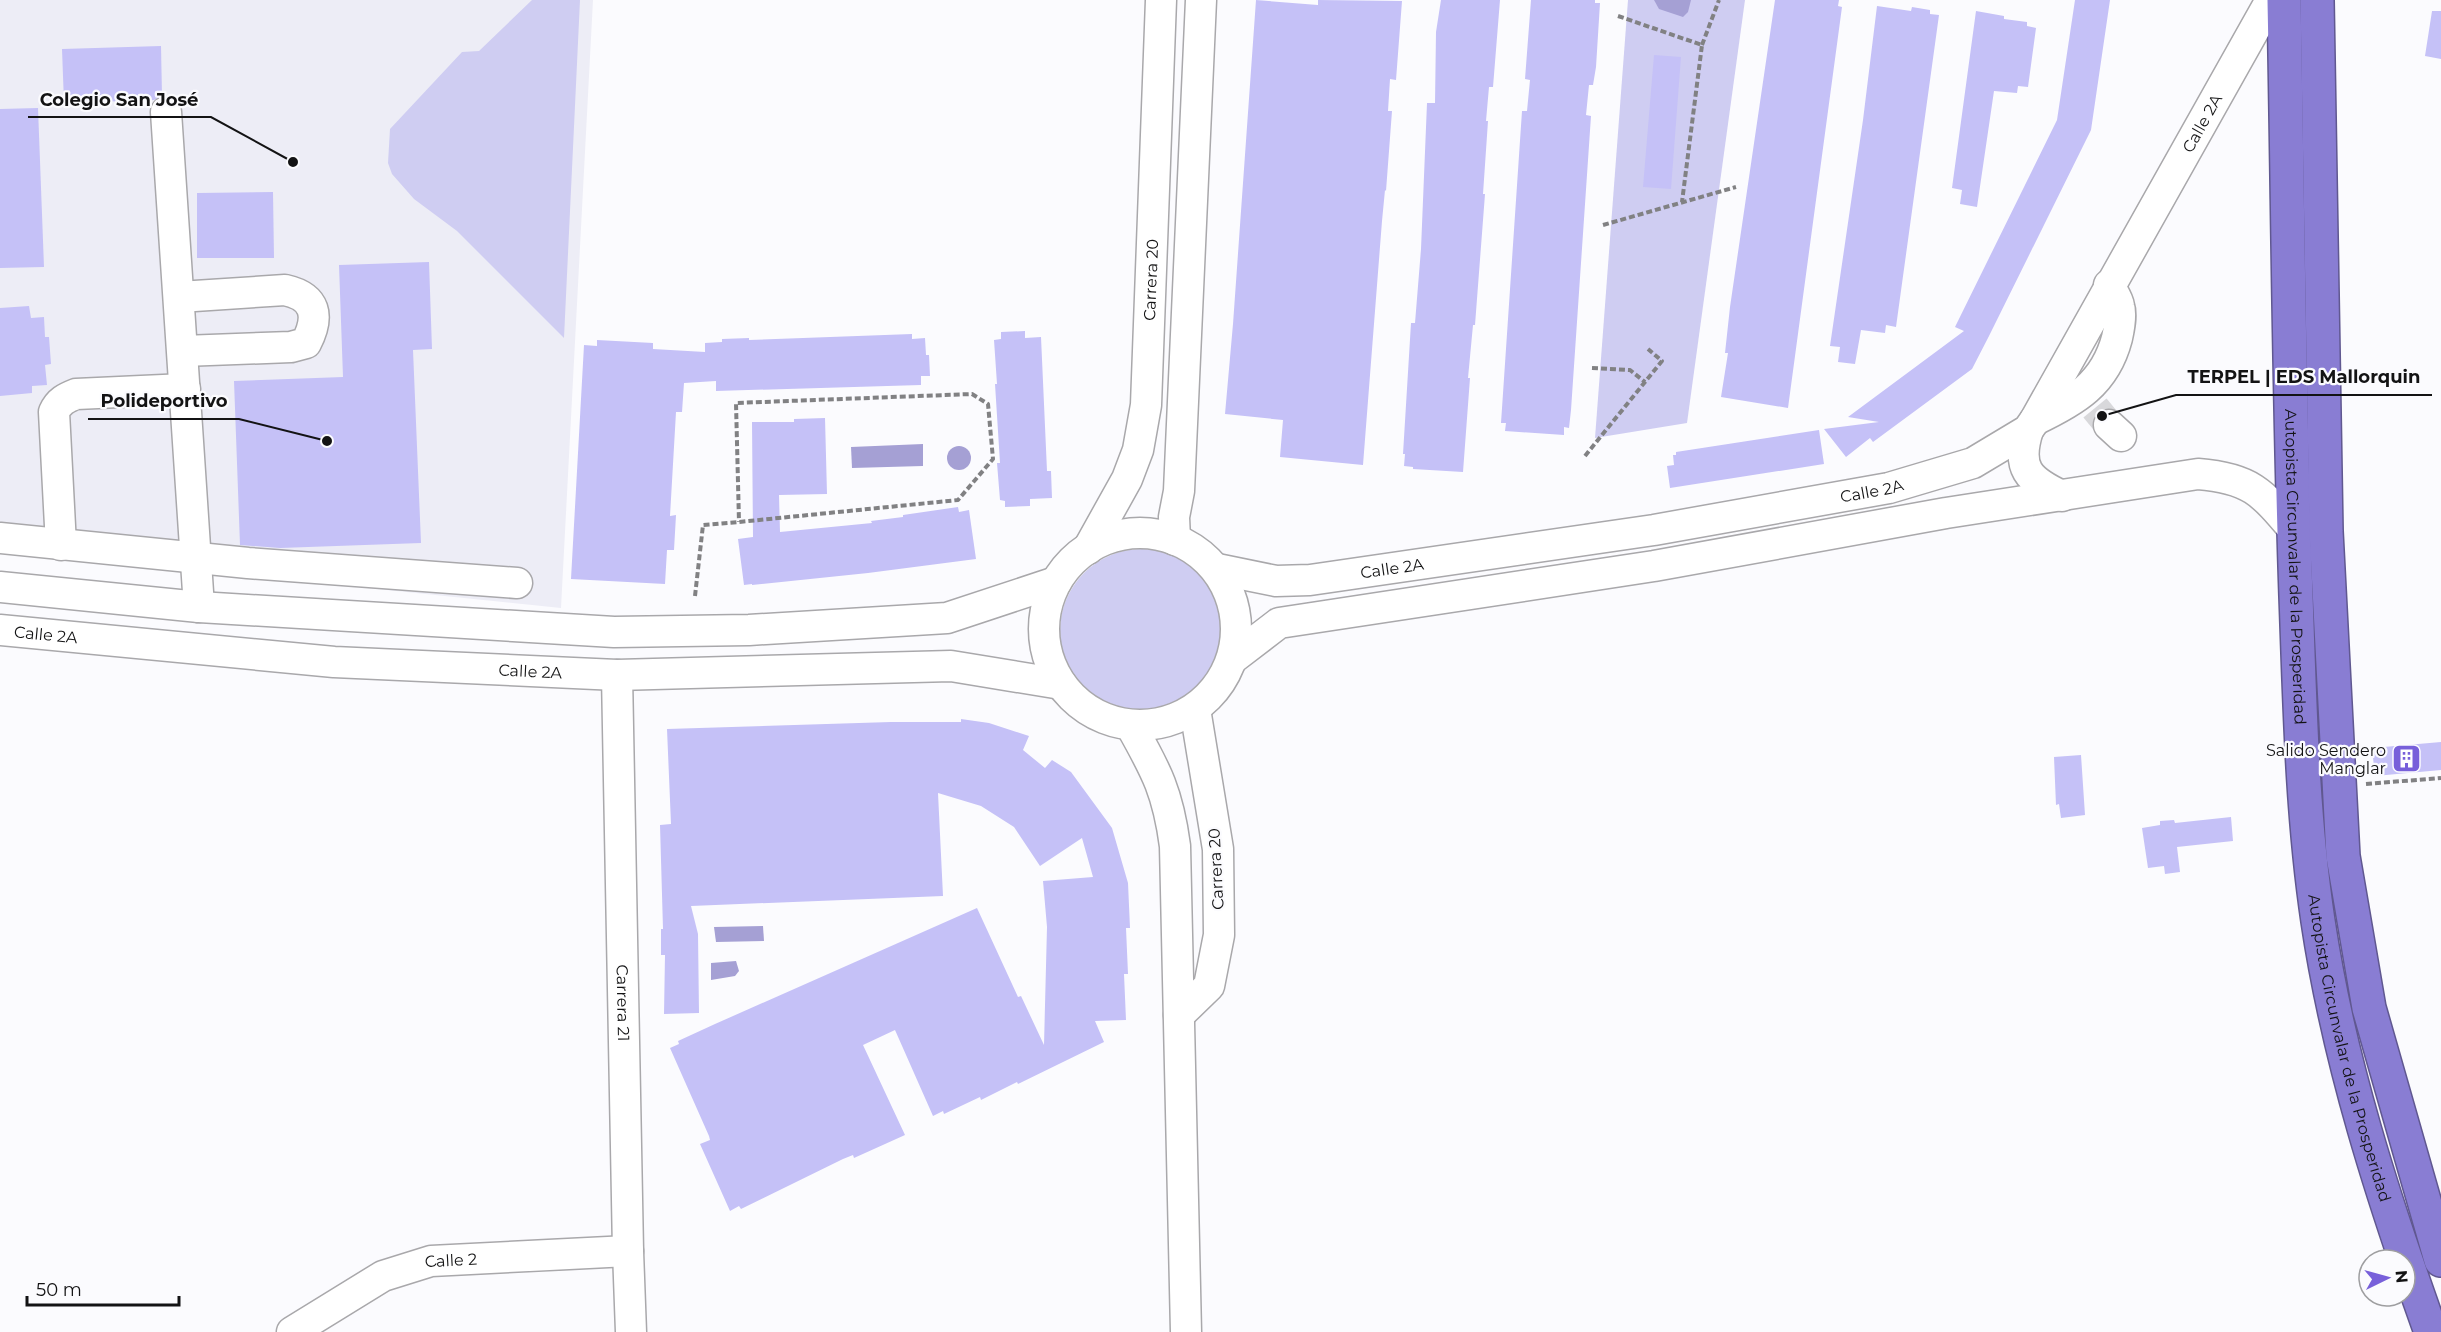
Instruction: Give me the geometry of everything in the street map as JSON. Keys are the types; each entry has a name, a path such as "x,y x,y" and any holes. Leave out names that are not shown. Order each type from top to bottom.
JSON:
{"highway":[{"name":"Autopista Circunvalar de la Prosperidad","path":"2284,0 2294,530 2304,796 2318,921 2336,1016 2358,1109 2404,1257 2431,1332"},
{"name":"Autopista Circunvalar de la Prosperidad","path":"2318,0 2325,488 2343,856 2368,1008 2441,1260"}],"street":[{"name":"Carrera 20","path":"1088,549 1127,479 1137,450 1146,405 1161,0"},
{"path":"1175,540 1174,516 1179,491 1201,0"},
{"name":"Calle 2A","path":"1216,569 1276,581 1310,580 1654,530 1888,488 1973,463 2032,425 2271,0"},
{"path":"166,112 199,607"},
{"path":"2062,496 2040,486 2028,475 2023,448 2032,425 2066,406 2102,415 2094,383 2112,358 2119,330 2120,307 2109,285"},
{"path":"179,297 285,290 302,294 312,308 314,328 306,343 291,347 183,351"},
{"path":"61,546 54,412 57,405 63,399 76,394 185,389"},
{"path":"1232,659 1279,623 1640,568 1946,513 2198,474 2224,476 2247,484 2266,498 2294,530"},
{"path":"1640,568 1654,530"},
{"path":"1133,532 1165,535 1175,540 1193,548 1216,569 1232,597 1237,628 1232,659 1218,688 1195,709 1164,723 1131,726 1104,719 1080,705 1061,684 1049,660 1044,633 1047,606 1056,582 1076,557 1103,540 1133,532"},
{"path":"1625,534 1640,568"},
{"path":"0,538 61,546 517,583"},
{"path":"6,584 199,607 614,632 749,630 947,618 1056,582"},
{"name":"Calle 2A","path":"0,630 334,662 617,675 951,666 1061,684"},
{"name":"Carrera 21","path":"617,675 631,1332"},
{"name":"Carrera 20","path":"1179,1016 1209,987 1220,935 1218,849 1195,709"},
{"path":"1131,726 1156,768 1170,810 1175,846 1186,1332"},
{"name":"Calle 2","path":"292,1332 383,1276 431,1261 628,1251"}],"path":[{"path":"1682,202 1702,45 1719,0"},
{"path":"1618,16 1702,45"},
{"path":"1603,225 1736,187"},
{"path":"1585,456 1662,361 1648,349"},
{"path":"1592,368 1630,370 1645,382"},
{"path":"696,596 703,525 739,522 958,500 993,459 988,404 972,394 736,403 739,522"},
{"path":"2338,786 2441,778"}],"shaded area":[{"path":"0,0 593,0 561,608 0,550"},
{"path":"532,0 580,0 564,338 457,231 414,199 392,174 388,163 390,129 462,52 479,51"},
{"path":"1628,0 1745,0 1687,423 1595,438"},
{"path":"1654,0 1691,0 1688,12 1683,17 1659,9"},
{"path":"923,444 923,466 852,468 851,447"},
{"path":"959,446 964,447 970,453 970,463 964,469 959,470 954,469 948,463 947,458 948,453 954,447"},
{"path":"1142,549 1158,550 1173,555 1200,573 1218,600 1223,615 1223,647 1218,662 1200,689 1173,707 1158,712 1142,713 1126,712 1111,707 1084,689 1066,662 1061,647 1060,631 1061,615 1066,600 1084,573 1111,555 1126,550"},
{"path":"763,926 764,941 716,942 714,927"},
{"path":"736,961 739,971 735,976 711,980 711,963"}],"building":[{"path":"1256,0 1318,5 1318,0 1402,1 1396,80 1390,79 1388,111 1392,111 1363,465 1280,457 1283,420 1225,414"},
{"path":"1441,0 1500,0 1493,87 1489,87 1486,121 1488,121 1483,194 1485,194 1475,325 1473,325 1468,378 1470,378 1463,472 1413,469 1413,467 1404,466 1405,454 1403,454 1411,323 1415,323 1421,249 1427,103 1435,103 1436,32"},
{"path":"1531,0 1595,0 1595,3 1600,3 1596,67 1593,85 1589,85 1586,115 1591,116 1571,410 1569,428 1564,427 1564,435 1505,431 1506,423 1501,423 1522,111 1527,111 1530,80 1525,79"},
{"path":"1775,0 1839,0 1838,6 1842,7 1788,408 1721,397 1728,353 1725,353 1730,307"},
{"path":"2075,0 2110,0 2091,130 1989,336 1972,369 1873,442 1870,438 1846,457 1824,429 1879,422 1848,417 1964,331 1955,327 2057,120"},
{"path":"1877,6 1911,11 1912,7 1930,10 1930,14 1939,15 1896,327 1886,325 1885,333 1861,330 1855,364 1838,362 1840,347 1830,346"},
{"path":"1976,11 2004,16 2004,19 2027,22 2027,26 2036,28 2028,87 2018,86 2017,93 1994,91 1977,207 1960,204 1962,190 1952,188"},
{"path":"2432,11 2441,11 2441,59 2425,56"},
{"path":"161,46 162,96 154,100 64,103 62,49"},
{"path":"1654,55 1681,57 1671,189 1643,187"},
{"path":"38,108 44,267 0,268 0,109"},
{"path":"273,192 274,258 197,258 197,193"},
{"path":"429,262 432,349 413,350 421,543 280,548 240,545 234,381 343,377 339,265"},
{"path":"29,306 31,318 44,317 45,337 49,337 51,364 45,365 47,385 32,386 32,393 0,396 0,308"},
{"path":"1025,331 1025,338 1041,337 1047,471 1051,471 1052,498 1030,499 1030,506 1005,507 1005,501 1000,500 997,463 1000,463 994,340 1001,339 1001,332"},
{"path":"912,334 912,339 925,338 926,355 929,355 930,376 921,376 921,385 716,391 716,381 684,383 682,412 676,412 670,516 676,515 674,550 667,550 665,584 571,579 584,345 597,346 597,340 653,343 653,349 705,352 705,343 722,342 722,339"},
{"path":"825,418 827,494 779,495 780,532 872,523 871,521 958,507 959,512 969,510 976,559 868,573 744,585 738,539 753,537 752,422 794,422 794,419"},
{"path":"1819,430 1824,464 1670,488 1667,466 1674,465 1673,455 1676,455 1676,452"},
{"path":"961,719 989,723 1029,736 1023,750 1045,768 1052,760 1071,772 1112,828 1128,883 1130,928 1126,928 1128,974 1124,974 1126,1020 1095,1021 1104,1042 1018,1084 1017,1082 981,1100 980,1097 944,1114 943,1111 933,1116 895,1030 863,1045 905,1135 854,1158 853,1155 843,1159 741,1209 739,1206 730,1211 700,1144 710,1140 709,1136 670,1048 679,1044 678,1041 715,1024 977,908 1018,997 1021,996 1044,1045 1047,927 1043,881 1093,877 1082,838 1040,866 1014,827 981,806 938,793 943,896 691,906 698,934 699,1013 664,1014 665,955 661,955 661,929 663,929 660,825 671,824 667,729 961,722"},
{"name":"Salido Sendero Manglar","path":"2441,742 2441,770 2375,776 2372,748"},
{"path":"2081,755 2085,815 2061,818 2059,804 2056,805 2054,757"},
{"path":"2231,817 2233,841 2177,847 2180,872 2165,874 2164,866 2148,868 2142,828 2160,825 2160,821 2174,820 2175,823"}],"tunnel":[{"path":"2095,408 2109,425"}],"place":[{"name":"Colegio San José","path":"293,162"},
{"name":"TERPEL | EDS Mallorquin","path":"2102,416"},
{"name":"Polideportivo","path":"327,441"},
{"name":"Salido Sendero Manglar","path":"2407,759"}]}
